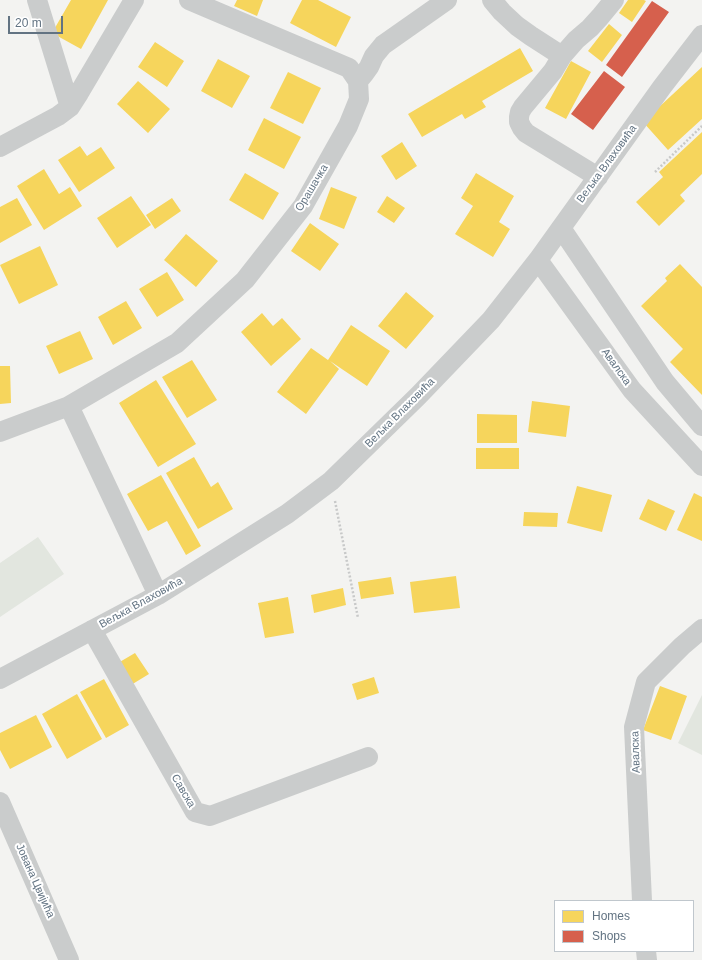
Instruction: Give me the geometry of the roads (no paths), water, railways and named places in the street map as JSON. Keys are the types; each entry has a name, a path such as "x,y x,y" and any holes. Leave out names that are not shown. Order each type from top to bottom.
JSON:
{"street":[{"path":"37,0 70,107"},
{"path":"0,146 58,116 70,107 134,0"},
{"path":"190,0 349,68 358,82 383,44 446,0"},
{"path":"492,0 502,12 522,29 536,40 562,56"},
{"path":"598,177 526,133 519,122 520,112 523,107 553,71 562,56 576,40 590,28 614,0"},
{"name":"Вељка Влаховића","path":"0,679 158,595 287,514 332,481 418,396 490,320 538,260 675,69 702,35"},
{"path":"675,69 702,56"},
{"name":"Орашачка","path":"0,432 68,406 177,343 245,280 303,206 348,126 359,99 358,82"},
{"path":"561,228 664,382 702,426"},
{"name":"Авалска","path":"538,260 632,390 702,466"},
{"path":"68,406 158,595"},
{"name":"Авалска","path":"642,900 634,727 646,682 682,646 702,629"},
{"name":"Савска","path":"92,630 195,812 210,816 368,757"},
{"name":"Јована Цвијића","path":"0,802 69,960"}]}
